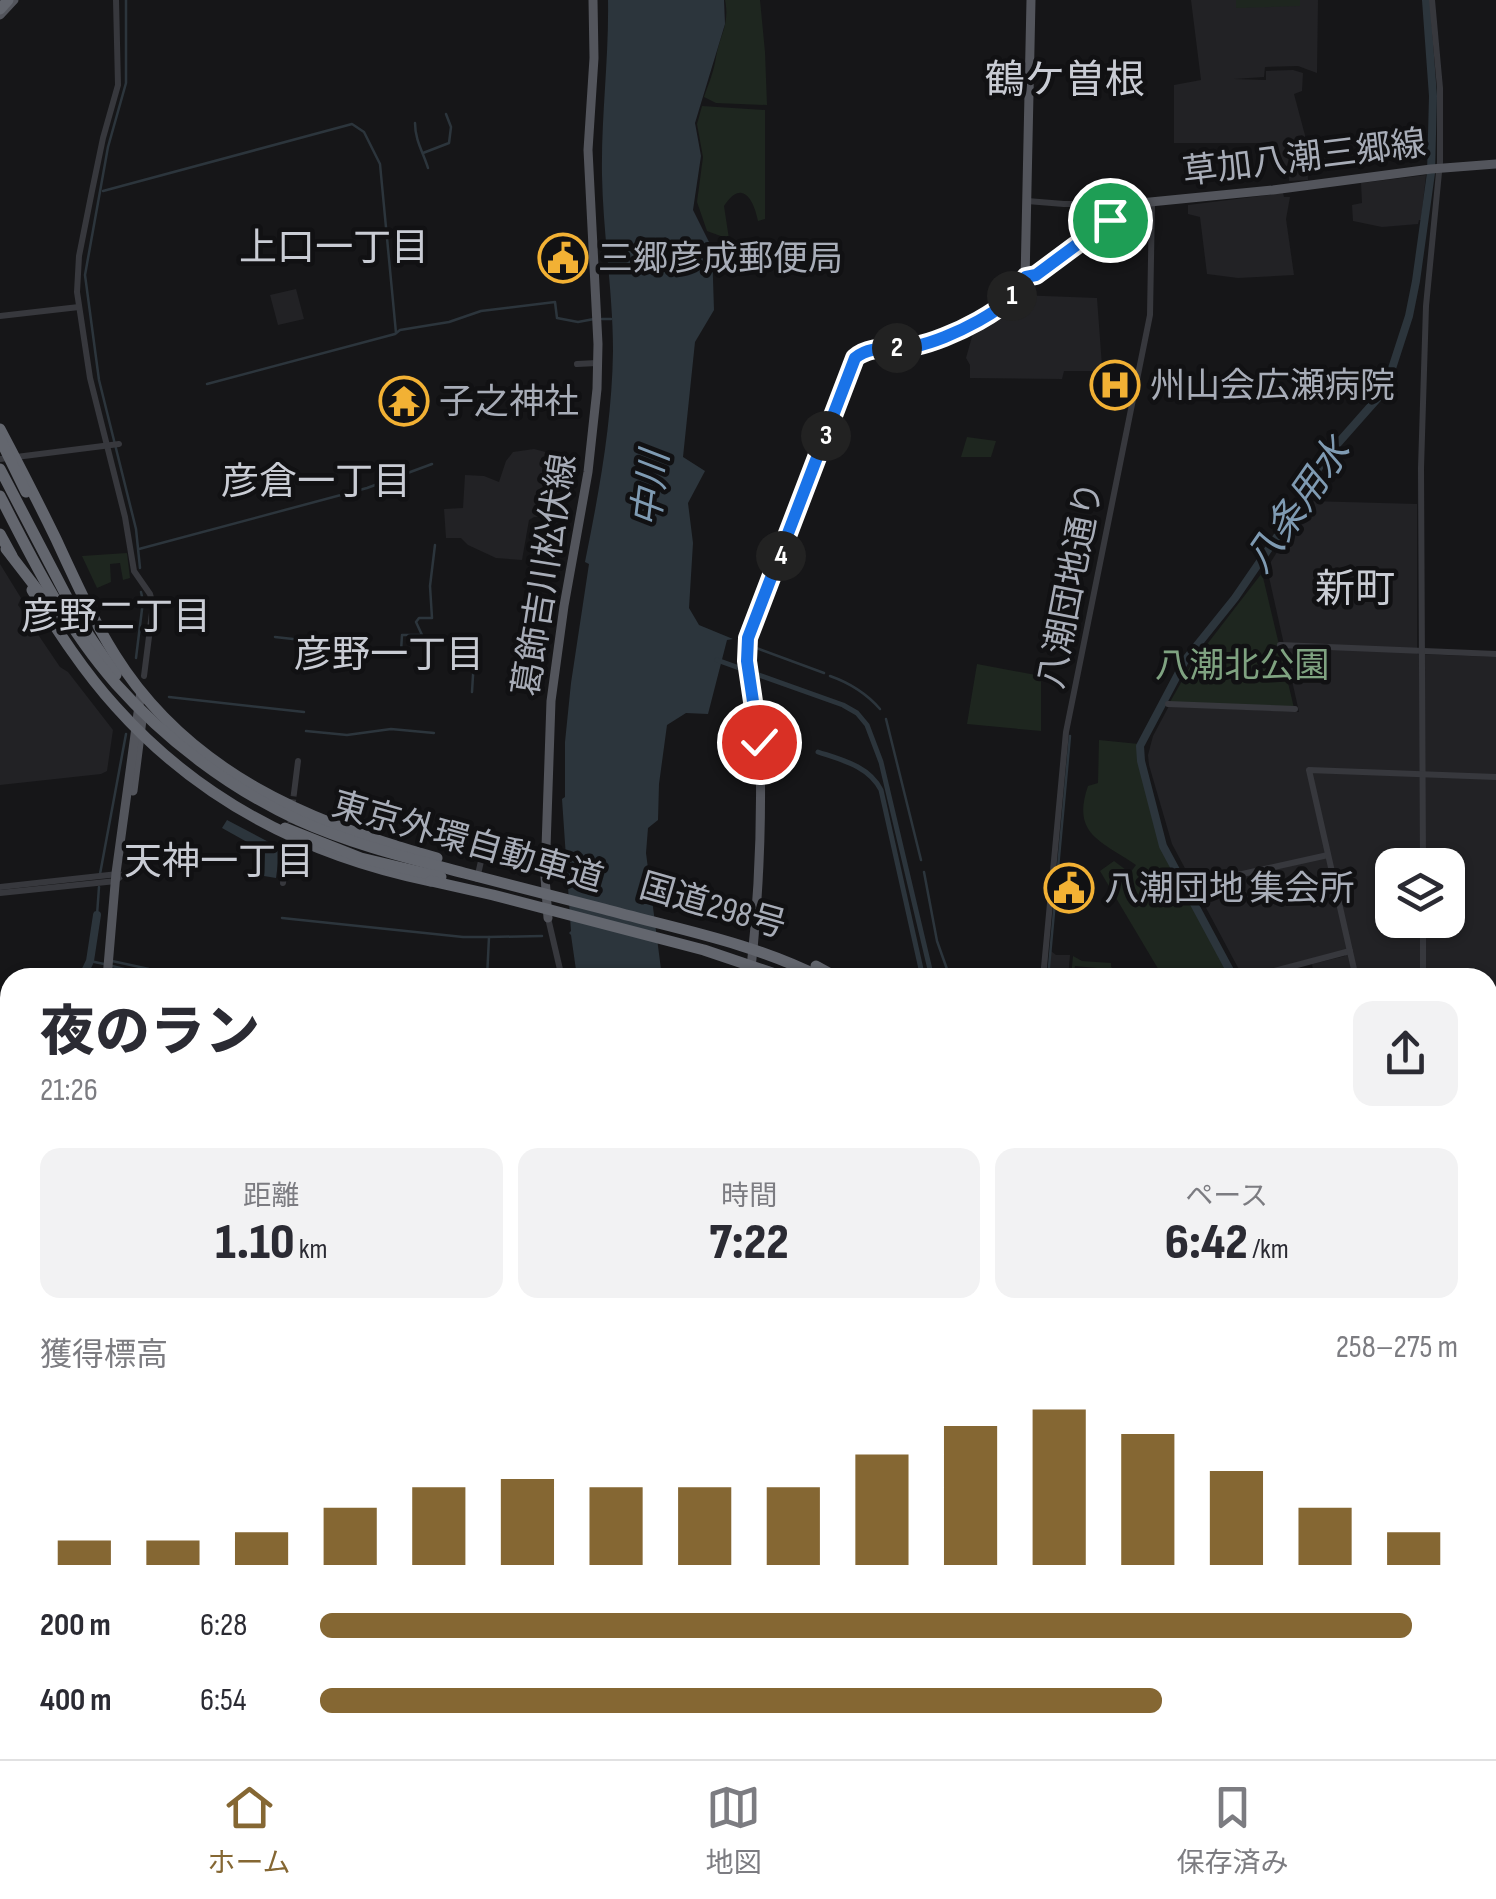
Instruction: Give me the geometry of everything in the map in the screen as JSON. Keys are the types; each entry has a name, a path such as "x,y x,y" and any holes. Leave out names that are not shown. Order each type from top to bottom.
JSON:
{"highway":[{"name":"国道298号","path":"0,429 114,654 171,723 204,752 267,795 342,830 735,937 816,968"},
{"path":"0,440 57,554 80,589"},
{"path":"0,450 27,495"},
{"path":"0,468 80,622 128,690 183,747"},
{"path":"0,482 31,532"},
{"name":"東京外環自動車道","path":"0,496 54,596 100,664 183,747 248,794 346,840 734,944 800,968"},
{"name":"東京外環自動車道","path":"0,510 35,578 90,661 142,720 196,766 246,799 344,845 703,942 782,968"},
{"name":"国道298号","path":"0,536 71,650 107,697 183,770 248,816 310,846 378,869 704,950 757,968"},
{"path":"0,536 58,615"},
{"path":"210,791 285,828 373,862 484,884"}],"main road":[{"name":"葛飾吉川松伏線","path":"548,918 545,877 551,700 588,472 598,364 588,150 593,0"},
{"path":"751,968 760,753 747,661 748,638 855,358 864,352 925,344 970,325 1018,292 1026,277 1031,0"},
{"name":"草加八潮三郷線","path":"1130,204 1496,164"},
{"path":"1026,277 1036,275 1098,227 1129,211 1130,204"},
{"path":"111,968 118,877 143,693"}],"street":[{"path":"116,0 118,85 99,154 77,282 90,378 126,517 134,570 153,605 143,693"},
{"path":"1422,848 1421,468 1426,329 1440,168 1440,88 1432,0"},
{"path":"1026,201 1130,204"},
{"name":"八潮団地通り","path":"1044,968 1066,732 1150,315 1152,204"},
{"path":"0,316 79,307"},
{"path":"577,364 598,364"},
{"path":"0,460 120,444"},
{"path":"1280,645 1496,654"},
{"path":"114,654 129,670 139,670 146,662"},
{"path":"1168,704 1295,709"},
{"path":"294,793 298,761"},
{"path":"1354,968 1309,770 1496,777"},
{"path":"282,883 287,850"},
{"path":"1193,885 1328,855"},
{"path":"472,899 481,861"},
{"path":"0,890 118,877"},
{"path":"548,918 560,968"},
{"path":"1423,938 1423,968"},
{"path":"1286,968 1350,951"}],"shaded area":[{"path":"1191,0 1318,0 1317,73 1298,66 1265,67 1264,77 1234,79 1266,80 1266,71 1303,73 1302,91 1294,94 1306,139 1308,180 1289,181 1289,169 1275,167 1265,143 1174,143 1174,85 1201,80"},
{"path":"1426,175 1418,224 1382,227 1353,221 1352,205 1362,203 1361,183"},
{"path":"1283,193 1290,197 1286,219 1294,275 1238,278 1207,274 1200,217 1188,214 1188,205"},
{"path":"296,289 304,319 278,325 270,295"},
{"path":"1018,295 1097,298 1102,366 1096,371 1064,371 1062,379 970,378 966,358 975,326"},
{"path":"534,449 557,455 555,490 544,517 529,520 522,560 496,558 461,538 446,538 444,509 463,508 465,475 499,482 513,452"},
{"path":"1309,501 1417,504 1417,654 1496,657 1496,968 1313,968 1312,964 1345,956 1344,950 1277,968 1238,968 1172,844 1149,765 1153,736 1169,706 1299,712 1267,568"},
{"path":"0,564 21,598 18,605 60,667 113,730 107,771 101,774 0,785"},
{"path":"1051,951 1070,955 1069,968 1049,968"}],"green space":[{"path":"725,0 760,0 767,105 716,103 704,97 725,23"},
{"path":"1236,0 1300,0 1300,6 1236,8"},
{"path":"702,106 765,110 765,219 758,221 746,195 736,194 724,206 729,239 707,231 697,202 703,157 697,124"},
{"path":"967,437 996,441 991,457 961,457"},
{"path":"127,553 130,578 123,580 120,563 110,564 111,582 97,588 82,556"},
{"name":"八潮北公園","path":"1262,573 1294,708 1170,702 1191,665"},
{"path":"977,664 1041,676 1041,731 967,724"},
{"path":"1099,740 1139,744 1142,773 1159,834 1186,895 1227,968 1158,968 1100,871 1114,861 1130,873 1136,865 1101,842 1087,826 1084,802 1088,786 1098,783"},
{"path":"1073,956 1082,961 1111,963 1112,968 1075,966 1072,968"}],"water":[{"name":"中川","path":"608,0 724,0 725,24 695,123 701,156 693,210 712,248 714,310 695,342 683,457 705,471 688,503 693,543 689,608 699,625 733,639 727,640 708,714 686,713 667,725 658,820 648,828 646,853 661,968 576,968 569,933 562,799 565,742 589,564 585,562 604,457 612,378 613,329 602,175"},
{"path":"227,820 280,848 276,878 264,876 265,852 222,828"}],"waterway":[{"path":"126,0 126,83 108,147 85,275 99,380 136,529 140,568"},
{"name":"八条用水","path":"1229,968 1163,846 1140,746 1186,659 1235,598 1324,459 1385,390 1409,316 1431,173 1433,96 1426,0"},
{"path":"423,153 449,143 451,127 446,114"},
{"path":"415,123 428,168"},
{"path":"103,191 352,124 364,132 380,164 396,333"},
{"path":"207,384 481,311 555,302 557,318 578,322 594,319"},
{"path":"602,319 611,319"},
{"path":"139,549 367,488 432,464"},
{"path":"275,637 401,651 402,635 422,635 416,622 419,618 432,618 430,586 435,545"},
{"path":"136,658 141,592"},
{"path":"751,646 824,673"},
{"path":"472,692 474,659"},
{"path":"717,660 843,705 867,725 881,762 930,968"},
{"path":"830,676 857,689 880,709"},
{"path":"169,697 304,712"},
{"path":"886,719 921,860"},
{"path":"306,731 347,735 391,729 434,733"},
{"path":"100,874 126,734"},
{"path":"1049,968 1070,736"},
{"path":"818,752 862,770 881,790 921,968"},
{"path":"924,872 937,941 947,968"},
{"path":"97,915 99,887"},
{"path":"87,968 97,915"},
{"path":"282,918 489,937"},
{"path":"487,968 489,937 542,936"},
{"path":"90,961 104,964"},
{"path":"112,961 144,968"},
{"path":"112,966 120,968"}],"tunnel":[{"path":"287,850 294,793"}],"place":[{"name":"三郷彦成郵便局","path":"563,258"},
{"name":"州山会広瀬病院","path":"1115,385"},
{"name":"子之神社","path":"404,401"},
{"name":"八潮団地 集会所","path":"1069,888"}],"district":[{"name":"鶴ケ曽根","path":"1065,79"},
{"name":"上口一丁目","path":"334,247"},
{"name":"彦倉一丁目","path":"316,481"},
{"name":"新町","path":"1355,588"},
{"name":"彦野二丁目","path":"116,616"},
{"name":"彦野一丁目","path":"389,654"},
{"name":"天神一丁目","path":"219,861"}],"route":[{"path":"759,742 747,661 748,638 855,358 864,352 925,344 970,325 1018,292 1026,277 1036,275 1110,220"}]}
